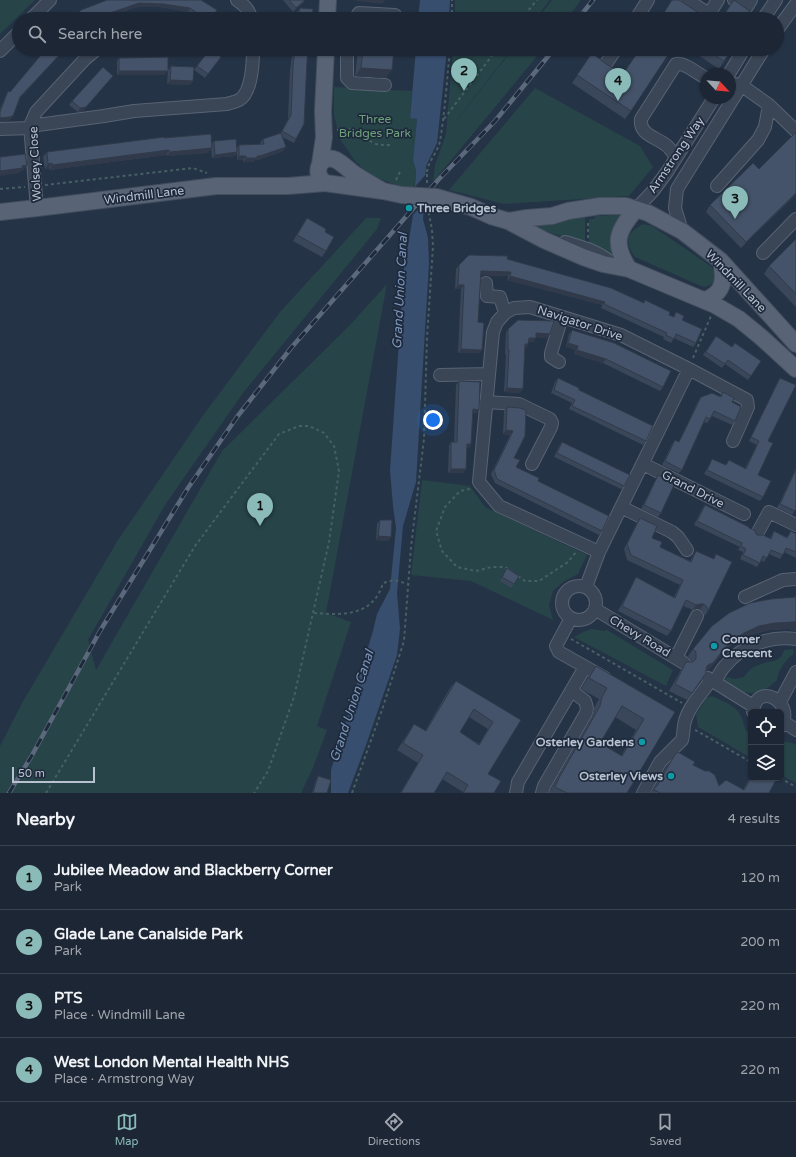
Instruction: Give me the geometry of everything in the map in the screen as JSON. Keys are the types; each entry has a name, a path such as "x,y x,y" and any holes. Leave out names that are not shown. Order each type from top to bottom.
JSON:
{"main road":[{"path":"327,12 328,0"},
{"path":"326,56 323,112 328,171"},
{"name":"Windmill Lane","path":"328,171 383,191 432,202 471,207 508,221 544,240 583,257 603,264 622,268 710,303 739,318 796,370"},
{"name":"Windmill Lane","path":"0,212 216,186 288,186 328,171 358,176 383,191"},
{"name":"Windmill Lane","path":"508,221 542,217 568,210 600,206 620,206 648,213 682,230 721,262 796,344"},
{"path":"622,268 623,259 619,244 619,235 624,223 636,210"},
{"path":"710,303 712,297 718,293 721,286 724,274 721,262"}],"street":[{"path":"38,12 50,0"},
{"path":"237,0 250,12"},
{"path":"640,12 648,0"},
{"path":"687,0 706,12"},
{"path":"710,12 718,0"},
{"path":"734,0 746,8 751,0"},
{"path":"768,12 776,0"},
{"path":"784,20 796,4"},
{"path":"0,51 12,39"},
{"name":"Wolsey Close","path":"37,208 30,127 36,112 89,56"},
{"path":"0,129 30,127 134,111 227,104 240,99 246,91 250,80 253,56"},
{"path":"347,56 347,78 352,83 385,85"},
{"path":"605,65 611,56"},
{"path":"733,68 740,56"},
{"name":"Armstrong Way","path":"736,85 759,56"},
{"path":"676,157 666,145 645,132 640,123 641,119 677,63 683,64 700,74"},
{"path":"736,85 770,105 796,131"},
{"name":"Armstrong Way","path":"636,210 653,191 710,104"},
{"name":"Armstrong Way","path":"682,230 675,208 677,190 725,104"},
{"path":"717,186 758,140 765,128 770,105"},
{"path":"763,253 796,219"},
{"path":"486,283 487,296 500,298 505,313 497,322 492,332 479,482 499,506 599,552"},
{"name":"Navigator Drive","path":"505,313 514,308 530,307 621,335 747,400 748,407 733,441"},
{"path":"559,362 551,357 551,353 562,317"},
{"path":"586,587 599,552 689,369"},
{"path":"440,375 489,374"},
{"path":"486,402 518,404 550,419 552,423 551,427 532,464"},
{"name":"Grand Drive","path":"643,464 744,514"},
{"path":"621,507 672,532 678,537 687,550"},
{"path":"758,532 769,512 796,525"},
{"path":"745,597 783,580 796,579"},
{"path":"582,586 586,587 592,591 595,596 595,609 590,616 585,619 574,619 564,610 562,604 563,598 566,592 571,588 582,586"},
{"name":"Chevy Road","path":"595,609 680,661 698,616"},
{"path":"574,619 556,646 559,652 612,682"},
{"path":"643,793 660,762 682,740 684,722 691,708 710,680 732,658 744,650 772,639 796,639"},
{"path":"516,793 518,782 586,667"},
{"path":"781,700 796,672"},
{"path":"710,680 753,709 758,699 764,696 776,697 781,700 787,710 787,717 784,722"},
{"path":"542,793 544,786 586,713 587,708 585,701 572,691"},
{"path":"784,724 796,730"}],"path":[{"path":"452,0 452,12"},
{"path":"527,12 537,0"},
{"path":"427,172 428,166 440,144 449,56"},
{"path":"443,120 492,56"},
{"path":"324,137 338,129 349,129 359,133 376,144 390,145"},
{"path":"0,189 193,168 213,176"},
{"path":"352,793 382,710 404,641 411,547 424,439 432,246 432,202"},
{"path":"588,216 588,242"},
{"path":"689,369 710,303"},
{"path":"46,793 195,546 279,434 299,426 309,426 324,433 334,446 339,471 329,542 294,697 268,771 254,793"},
{"path":"482,487 460,491 445,507 436,531 442,552 457,567 476,571 492,567 505,567 512,572"},
{"path":"518,576 525,581 539,581 568,562 581,545"},
{"path":"314,613 340,614 358,611 372,602 382,588 383,583 394,580 408,584"},
{"path":"574,619 570,638 691,708"},
{"path":"692,728 748,760"},
{"path":"784,780 796,787"}],"green space":[{"path":"0,0 35,0 23,12 12,12 12,22 0,34"},
{"path":"455,0 550,0 541,12 455,12"},
{"path":"552,0 581,0 572,12 543,12"},
{"path":"452,56 507,56 446,134"},
{"path":"507,56 537,56 433,182 435,165 446,134"},
{"name":"Three Bridges Park","path":"334,87 412,91 410,117 417,119 413,160 416,171 414,188 396,185 370,175 355,161 340,139 334,115"},
{"path":"535,88 640,146 653,167 629,196 504,204 449,190"},
{"path":"585,214 585,243 528,226"},
{"path":"622,215 612,248 614,257 589,247 589,219 594,219 595,216"},
{"path":"366,218 381,218 377,229 243,393 165,505 88,640 96,670 222,451 348,327 387,284 326,613 351,622 317,726 327,730 313,768 301,793 0,793 0,746 22,703 118,540 204,414 280,312"},
{"path":"643,224 652,226 712,267 715,274 713,283 706,287 701,286 635,257 629,246 628,238 637,227"},
{"path":"422,480 470,486 485,507 587,555 578,574 563,582 553,591 549,605 553,620 471,581 411,575"},
{"path":"592,629 607,630 673,670 666,686 574,637"},
{"path":"793,649 794,654 788,658 777,677 777,680 762,691 753,693 744,692 724,681 727,677 735,679 744,677 752,668 776,660 782,656 784,650"},
{"path":"712,696 728,704 739,712 748,733 748,756 698,727 696,715 706,698"},
{"path":"784,742 796,745 796,783 784,777"}],"water":[{"path":"420,0 450,0 449,12 419,12"},
{"name":"Grand Union Canal","path":"415,56 446,56 437,143 426,166 423,219 428,238 429,263 416,482 403,526 397,593 400,629 397,655 348,793 331,793 331,770 377,614 390,589 396,528 390,470 405,256 413,215 416,171 413,160 417,119 410,118"}],"pier":[{"path":"428,172 426,203 424,203 413,215 414,188"}],"building":[{"path":"107,0 201,0 217,10 216,12 196,12 190,8 163,4 139,3 113,12 79,12"},
{"path":"289,0 305,0 296,8"},
{"path":"672,0 679,0 697,12 664,12"},
{"path":"734,0 751,12 726,12"},
{"path":"300,8 313,9 313,12 299,12"},
{"path":"40,56 58,56 20,97 13,116 0,118 0,112 8,91 10,92"},
{"path":"205,56 221,57 208,74 197,66"},
{"path":"294,56 307,56 304,124 296,139 282,131 291,115"},
{"path":"362,56 393,56 392,70 361,68"},
{"path":"590,56 596,56 623,74 635,56 667,56 631,111 577,75"},
{"path":"716,56 727,56 724,61"},
{"path":"168,57 168,71 119,71 119,58"},
{"path":"171,66 194,67 193,81 170,80"},
{"path":"103,67 113,76 86,107 80,108 72,101"},
{"path":"796,132 796,193 746,242 710,205 753,163 759,169"},
{"path":"281,133 286,147 257,156 257,158 246,158 246,156 239,156 239,145 264,144 263,139"},
{"path":"211,134 212,148 170,152 169,150 52,165 52,163 48,164 47,152 164,137"},
{"path":"236,139 237,152 215,155 214,141"},
{"path":"25,154 27,165 22,166 23,168 0,171 0,157"},
{"path":"307,218 326,229 325,232 334,237 326,251 297,235"},
{"path":"796,239 796,294 769,266"},
{"path":"469,255 508,256 507,259 611,288 644,303 645,300 670,312 669,315 674,317 676,312 684,316 682,320 702,329 696,343 676,334 674,339 666,335 667,333 604,304 605,302 510,276 511,272 481,271 478,322 484,323 482,350 461,349 464,285 458,285 459,265"},
{"path":"518,320 554,321 550,334 536,333 536,338 529,338 528,344 525,344 523,389 507,388 509,350 508,329"},
{"path":"572,330 614,343 671,371 663,387 606,359 577,350 578,346 568,343"},
{"path":"716,336 732,347 735,343 761,361 751,376 728,360 725,364 706,352"},
{"path":"558,378 579,388 579,390 653,426 646,441 572,406 575,400 554,390"},
{"path":"780,378 796,385 768,441 773,443 758,475 771,481 763,497 707,470 712,459 726,465 729,460 746,469 759,441 751,437"},
{"path":"459,381 480,382 479,410 473,409 471,444 467,444 466,469 451,469 451,442 457,442"},
{"path":"723,392 734,398 732,402 741,407 735,421 714,411 710,419 706,417 682,470 665,461 675,440 679,442 701,397 712,393 721,397"},
{"path":"507,407 526,410 525,436 514,458 520,460 516,467 539,478 538,481 609,516 602,531 497,479 494,470 513,431 506,430"},
{"path":"562,442 630,475 624,486 557,453"},
{"path":"796,469 796,509 795,511 780,504"},
{"path":"658,475 675,483 661,513 644,505"},
{"path":"705,505 749,527 754,530 757,535 763,535 771,539 774,531 787,538 791,531 796,534 796,552 786,548 783,555 771,550 767,558 763,556 760,563 743,555 746,549 741,546 742,543 697,521"},
{"path":"640,518 657,526 652,538 662,542 660,547 691,562 696,551 714,559 716,554 732,562 708,611 704,604 696,605 686,600 671,631 622,606 636,577 675,598 683,580 631,555 627,544"},
{"path":"380,520 392,520 391,537 378,536"},
{"path":"507,568 519,576 514,584 502,577"},
{"name":"Comer Crescent","path":"796,597 796,622 775,623 759,626 744,633 729,643 713,663 707,666 706,673 692,693 675,684 686,662 693,662 696,659 696,652 693,649 712,626 729,613 750,603 771,599"},
{"name":"Osterley Gardens","path":"596,666 675,712 627,793 567,793 555,787 600,706 602,697 607,688 589,678","holes":["622,706 644,719 622,756 600,743"]},
{"path":"456,681 521,720 488,774 501,781 494,793 463,793 468,785 447,772 434,793 401,793 423,755 403,743 414,724 426,731","holes":["474,709 493,722 479,745 460,732"]},
{"path":"678,752 695,762 693,765 715,775 719,786 726,780 744,790 749,781 775,781 769,793 660,793 653,789 657,786 674,756"},
{"path":"318,776 331,780 327,793 313,793"}],"railway":[{"path":"584,12 593,0"},
{"path":"9,793 31,757 100,631 188,488 237,417 291,348 439,179 495,121 548,56"}],"place":[{"name":"Glade Lane Canalside Park","path":"464,91"},
{"name":"West London Mental Health NHS","path":"618,101"},
{"name":"Three Bridges","path":"409,208"},
{"name":"PTS","path":"735,219"},
{"name":"Jubilee Meadow and Blackberry Corner","path":"260,526"},
{"name":"Comer Crescent","path":"714,646"},
{"name":"Osterley Gardens","path":"642,742"},
{"name":"Osterley Views","path":"671,776"}]}
